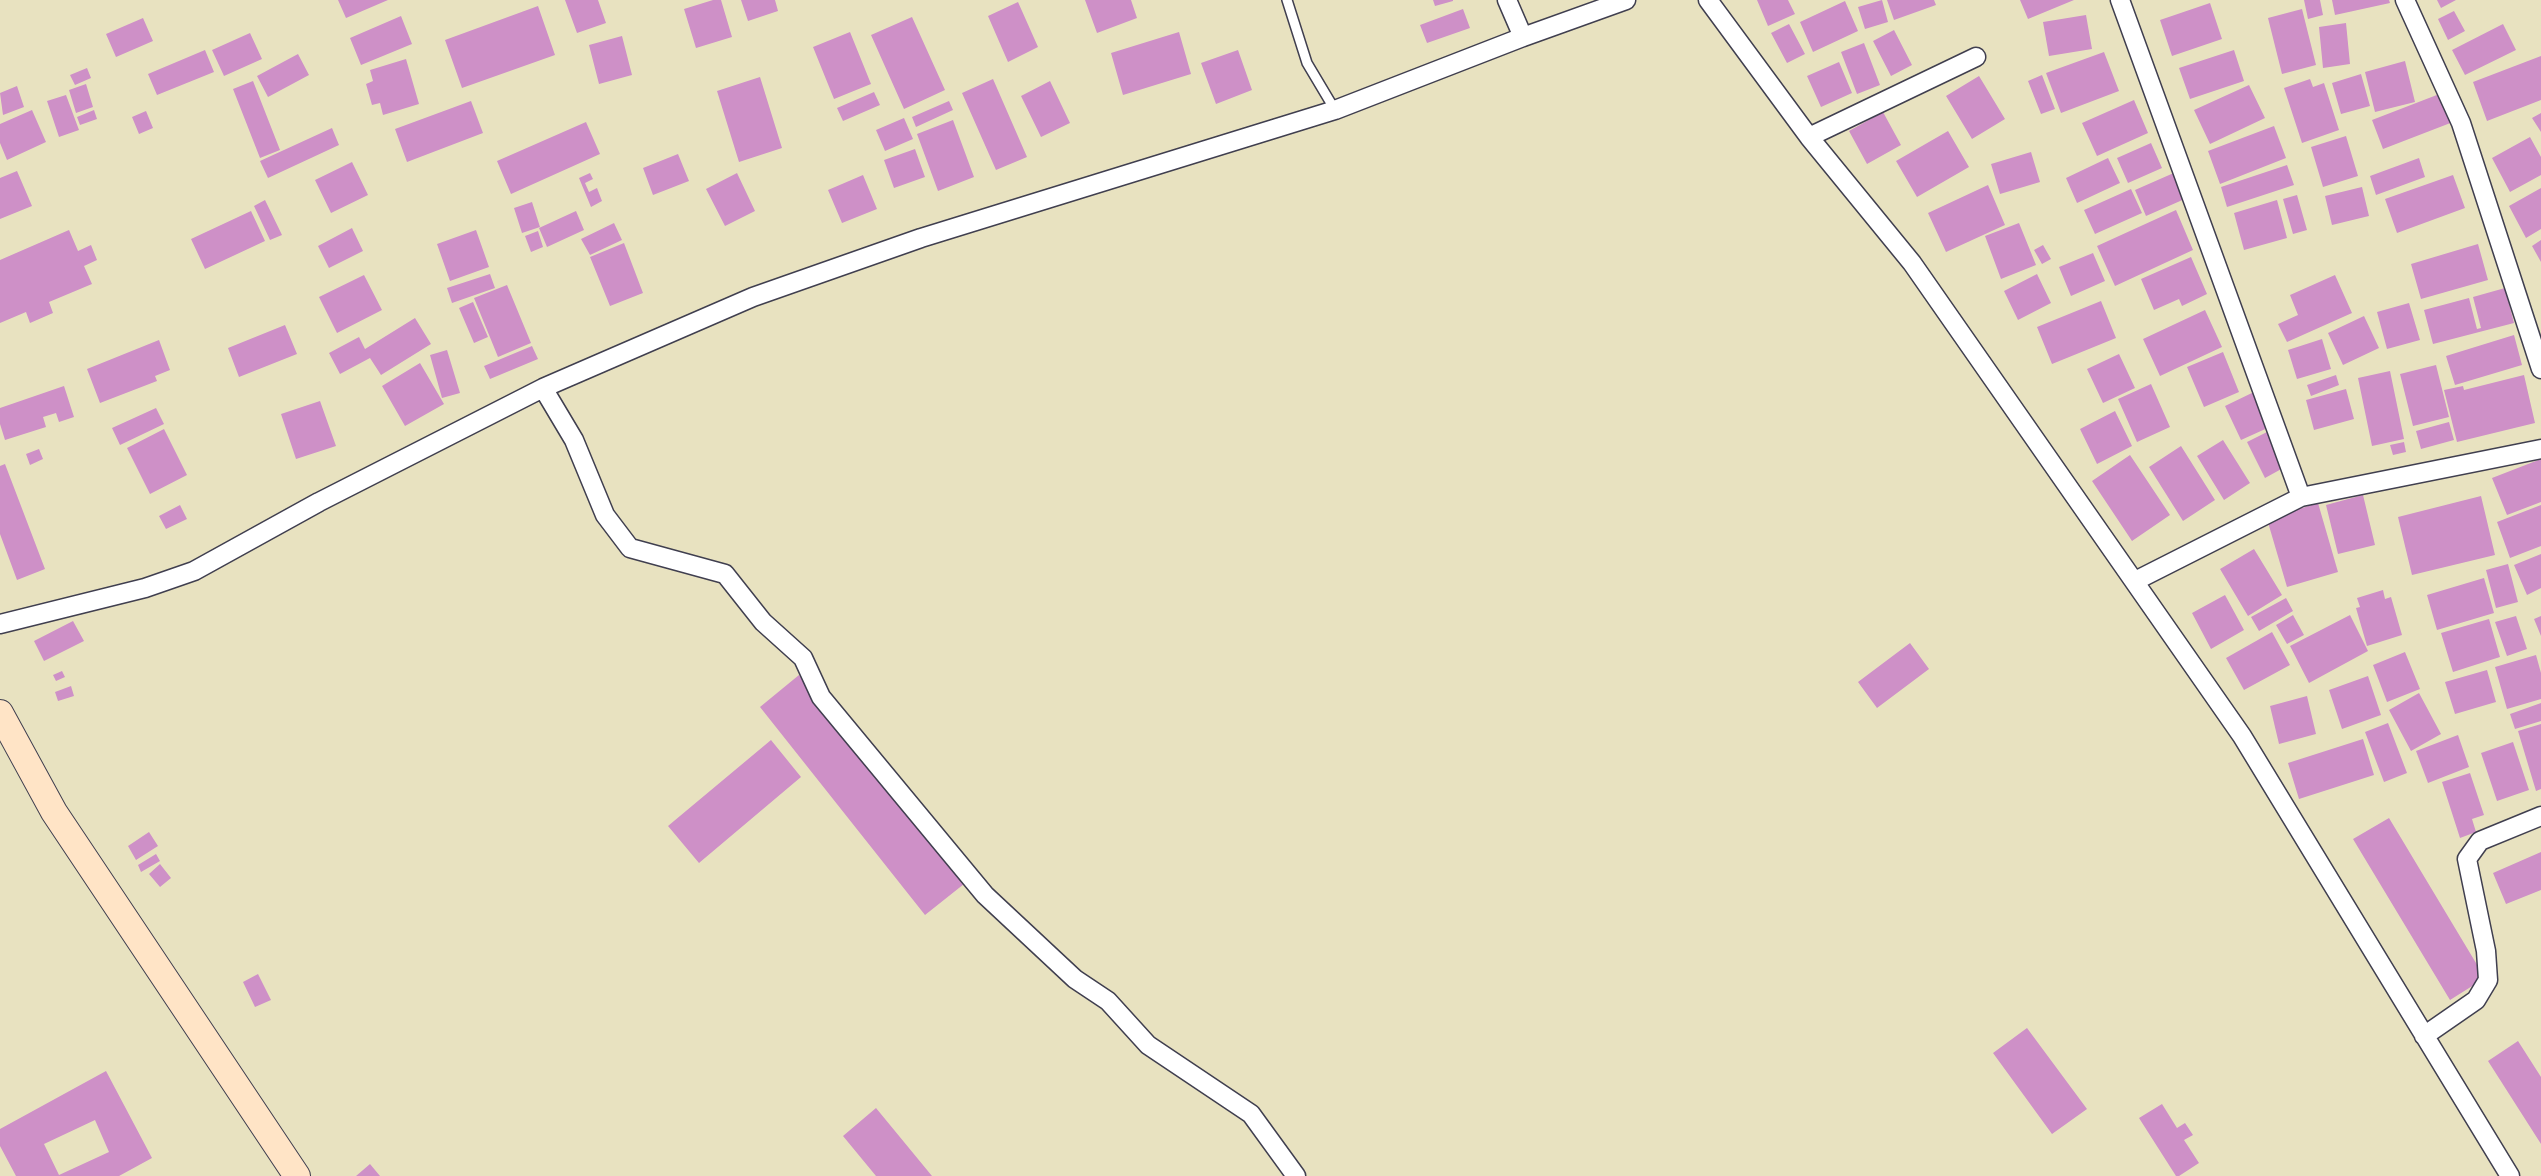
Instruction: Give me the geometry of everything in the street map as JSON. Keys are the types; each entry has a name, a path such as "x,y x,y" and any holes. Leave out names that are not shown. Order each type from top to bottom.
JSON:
{"main road":[{"path":"0,713 54,812 297,1176"}],"street":[{"path":"1507,0 1523,37"},
{"path":"0,624 145,588 194,571 319,502 543,388 753,297 910,242 1335,110 1523,37 1626,0"},
{"path":"1708,0 1809,137 1912,263 2242,736 2510,1176"},
{"path":"2120,0 2301,497"},
{"path":"2405,0 2462,123 2541,369"},
{"path":"1809,137 1976,57"},
{"path":"543,388 574,440 605,515 630,548 725,574 763,622 803,658 821,697 984,895 1075,979 1108,1001 1148,1045 1251,1114 1296,1176"},
{"path":"2135,581 2301,497 2541,449"},
{"path":"2424,1036 2476,1000 2488,980 2486,951 2467,859 2480,841 2541,816"}],"lane":[{"path":"1287,0 1307,63 1335,110"}],"building":[{"path":"338,0 388,0 346,18"},
{"path":"565,0 598,0 606,23 577,33"},
{"path":"713,0 721,0 732,37 696,48 684,9"},
{"path":"741,0 775,0 778,11 748,21"},
{"path":"1085,0 1131,0 1137,18 1097,33"},
{"path":"1433,0 1453,0 1453,1 1435,6"},
{"path":"1757,0 1788,0 1795,14 1768,26"},
{"path":"1882,0 1888,22 1865,29 1858,7"},
{"path":"1887,0 1934,0 1936,5 1894,20"},
{"path":"2020,0 2074,0 2028,19"},
{"path":"2304,0 2320,0 2323,15 2308,19"},
{"path":"2332,0 2389,0 2390,3 2335,15"},
{"path":"2437,0 2456,0 2441,8"},
{"path":"1845,1 1858,31 1813,52 1800,22"},
{"path":"1018,2 1038,47 1008,62 988,16"},
{"path":"2210,3 2222,39 2172,56 2160,20"},
{"path":"538,6 555,55 462,88 445,40"},
{"path":"1463,9 1470,28 1427,43 1420,25"},
{"path":"2302,9 2316,65 2282,74 2268,18"},
{"path":"2454,11 2465,31 2448,40 2438,19"},
{"path":"2086,15 2092,49 2049,56 2043,22"},
{"path":"401,16 412,44 361,65 350,38"},
{"path":"912,17 945,90 904,109 871,35"},
{"path":"143,18 153,41 116,57 106,34"},
{"path":"2346,23 2350,64 2323,68 2319,27"},
{"path":"1789,24 1805,54 1787,63 1771,33"},
{"path":"2503,24 2516,50 2465,75 2452,50"},
{"path":"1894,30 1912,65 1891,76 1873,41"},
{"path":"850,32 871,84 834,99 813,47"},
{"path":"1179,32 1191,74 1123,95 1111,53"},
{"path":"250,33 262,59 224,76 212,50"},
{"path":"622,36 632,75 599,84 589,45"},
{"path":"1864,43 1880,85 1857,94 1841,52"},
{"path":"205,50 214,72 157,95 148,74"},
{"path":"1238,50 1252,90 1216,104 1201,63"},
{"path":"2234,50 2244,81 2190,99 2179,68"},
{"path":"2104,52 2119,91 2061,113 2046,73"},
{"path":"298,54 309,75 268,97 257,76"},
{"path":"2541,56 2541,100 2487,121 2473,82"},
{"path":"406,59 419,104 383,115 380,103 372,105 366,84 373,81 370,70"},
{"path":"2405,61 2415,102 2375,112 2365,72"},
{"path":"1839,62 1852,93 1821,107 1807,76"},
{"path":"87,68 91,78 75,85 70,75"},
{"path":"2361,74 2370,106 2341,114 2332,83"},
{"path":"2042,75 2055,109 2041,114 2028,81"},
{"path":"1979,76 2005,119 1972,139 1946,96"},
{"path":"760,77 782,148 739,162 717,91"},
{"path":"993,79 1027,157 996,170 962,93"},
{"path":"2310,79 2313,87 2324,83 2339,130 2302,143 2284,88"},
{"path":"253,81 280,150 260,158 233,89"},
{"path":"1050,81 1070,123 1041,137 1021,96"},
{"path":"86,84 93,107 76,113 69,90"},
{"path":"2249,85 2265,118 2210,144 2194,110"},
{"path":"17,86 24,107 3,115 0,93"},
{"path":"874,92 880,105 843,121 837,108"},
{"path":"2442,93 2453,122 2383,149 2372,120"},
{"path":"66,95 79,130 59,137 47,101"},
{"path":"2134,100 2148,133 2097,156 2082,123"},
{"path":"471,101 483,133 407,162 395,129"},
{"path":"949,101 953,110 916,127 912,117"},
{"path":"32,110 46,142 7,160 0,143 0,124"},
{"path":"94,110 97,119 80,125 77,117"},
{"path":"146,111 153,128 139,134 132,117"},
{"path":"1883,112 1901,145 1867,164 1849,131"},
{"path":"2541,113 2541,132 2532,118"},
{"path":"904,118 913,139 885,151 876,130"},
{"path":"953,120 974,177 938,191 917,134"},
{"path":"586,122 600,154 511,194 497,161"},
{"path":"2274,126 2286,158 2220,184 2208,151"},
{"path":"332,128 339,145 268,178 260,161"},
{"path":"1948,131 1969,167 1917,197 1896,161"},
{"path":"2346,136 2358,176 2323,187 2311,147"},
{"path":"2530,137 2541,157 2541,175 2510,192 2492,158"},
{"path":"2151,143 2162,168 2128,183 2117,158"},
{"path":"915,149 925,177 894,188 884,160"},
{"path":"2031,152 2040,182 2000,194 1991,164"},
{"path":"678,154 689,181 653,195 643,168"},
{"path":"2108,158 2120,183 2077,203 2066,178"},
{"path":"2419,158 2425,177 2376,195 2370,176"},
{"path":"352,162 368,195 331,213 315,180"},
{"path":"2287,165 2294,185 2227,207 2221,187"},
{"path":"17,171 32,206 0,219 0,178"},
{"path":"2176,172 2187,198 2146,216 2135,190"},
{"path":"590,173 593,179 585,183 589,192 597,188 602,201 591,207 579,178"},
{"path":"737,173 755,211 725,226 706,189"},
{"path":"863,175 877,209 842,223 828,190"},
{"path":"2453,175 2465,208 2397,233 2385,199"},
{"path":"1988,185 2005,225 1946,252 1928,213"},
{"path":"2362,187 2369,216 2332,225 2325,196"},
{"path":"2541,188 2541,229 2526,238 2509,206"},
{"path":"2131,189 2142,213 2095,234 2084,210"},
{"path":"2297,195 2307,230 2293,234 2283,199"},
{"path":"265,200 282,235 270,240 254,206"},
{"path":"2277,200 2287,238 2244,250 2234,213"},
{"path":"532,202 540,227 522,233 514,208"},
{"path":"2176,210 2193,250 2115,286 2097,246"},
{"path":"251,211 265,241 205,269 191,239"},
{"path":"576,211 584,230 547,247 539,228"},
{"path":"614,223 622,240 590,255 581,239"},
{"path":"2019,223 2036,265 2001,279 1985,236"},
{"path":"352,228 363,251 329,268 318,246"},
{"path":"69,230 78,251 91,245 97,260 84,266 92,284 49,302 53,313 30,323 26,312 0,323 0,260"},
{"path":"476,230 489,267 450,281 437,244"},
{"path":"538,231 543,247 531,252 525,236"},
{"path":"2541,240 2541,262 2532,246"},
{"path":"624,243 643,293 610,306 590,257"},
{"path":"2478,244 2488,280 2421,299 2411,264"},
{"path":"2043,245 2051,259 2042,264 2034,250"},
{"path":"2093,253 2105,281 2071,296 2059,267"},
{"path":"2191,257 2207,294 2182,306 2179,299 2154,310 2141,279"},
{"path":"490,274 495,288 452,303 447,288"},
{"path":"2037,274 2051,303 2018,320 2004,291"},
{"path":"364,275 382,310 337,333 319,297"},
{"path":"2335,275 2352,313 2287,342 2278,324 2298,315 2290,295"},
{"path":"507,285 531,343 498,357 474,298"},
{"path":"2505,288 2514,323 2433,344 2424,310 2469,298 2477,329 2481,328 2473,297"},
{"path":"2101,301 2116,338 2052,364 2037,327"},
{"path":"473,302 488,337 474,343 459,308"},
{"path":"2409,303 2420,340 2387,349 2377,312"},
{"path":"2205,310 2222,347 2160,376 2143,339"},
{"path":"2364,316 2379,348 2343,365 2328,333"},
{"path":"415,318 431,344 381,375 370,358 340,374 329,353 359,337 365,349"},
{"path":"285,325 297,354 239,377 228,348"},
{"path":"2514,335 2522,365 2455,385 2446,356"},
{"path":"2322,339 2331,369 2297,379 2288,350"},
{"path":"159,340 170,370 155,376 157,381 100,403 87,369"},
{"path":"532,346 538,359 490,379 484,366"},
{"path":"447,350 460,393 442,398 430,355"},
{"path":"2223,352 2239,392 2204,407 2187,367"},
{"path":"2119,354 2135,388 2103,403 2087,369"},
{"path":"420,363 444,404 405,426 382,386"},
{"path":"2436,365 2449,417 2413,426 2400,374"},
{"path":"2390,371 2404,439 2372,446 2358,378"},
{"path":"2336,375 2339,385 2311,396 2307,385"},
{"path":"2524,375 2535,423 2457,442 2444,390 2463,386 2464,390"},
{"path":"2151,384 2170,427 2137,442 2118,399"},
{"path":"64,386 74,417 59,422 56,413 43,417 46,427 5,440 0,424 0,408"},
{"path":"2346,389 2354,419 2314,430 2306,400"},
{"path":"2256,391 2272,426 2241,440 2225,406"},
{"path":"320,401 336,446 296,459 281,414"},
{"path":"156,408 164,424 120,445 112,428"},
{"path":"2115,411 2132,446 2097,464 2080,429"},
{"path":"2449,422 2454,440 2421,449 2416,431"},
{"path":"164,429 187,475 150,494 127,448"},
{"path":"2267,432 2285,467 2265,478 2247,442"},
{"path":"2223,440 2250,483 2224,500 2197,456"},
{"path":"2404,442 2406,452 2393,455 2390,445"},
{"path":"2181,446 2215,500 2183,521 2149,467"},
{"path":"39,449 43,459 30,465 26,454"},
{"path":"2130,455 2170,515 2132,541 2092,481"},
{"path":"2541,459 2541,502 2507,515 2492,478"},
{"path":"5,464 45,569 17,580 0,534 0,466"},
{"path":"2363,495 2375,545 2338,554 2326,505"},
{"path":"2481,496 2495,555 2412,575 2398,517"},
{"path":"2318,503 2338,572 2287,587 2267,519"},
{"path":"180,505 187,519 166,529 159,516"},
{"path":"2541,505 2541,546 2510,558 2497,522"},
{"path":"2254,549 2282,595 2248,616 2220,569"},
{"path":"2541,554 2541,588 2527,595 2514,565"},
{"path":"2508,564 2518,602 2496,608 2486,570"},
{"path":"2484,578 2494,613 2437,630 2427,595"},
{"path":"2383,590 2385,599 2391,597 2402,635 2367,646 2356,608 2360,607 2357,598"},
{"path":"2225,595 2244,630 2211,649 2192,613"},
{"path":"2286,598 2293,611 2259,631 2251,617"},
{"path":"2293,615 2304,635 2287,644 2276,625"},
{"path":"2350,615 2368,651 2309,683 2290,646"},
{"path":"2516,616 2527,649 2507,656 2495,622"},
{"path":"2541,616 2541,636 2534,619"},
{"path":"2489,619 2500,657 2453,672 2441,633"},
{"path":"73,621 84,641 44,661 34,641"},
{"path":"2272,632 2290,665 2244,690 2226,658"},
{"path":"1910,643 1929,669 1877,708 1858,682"},
{"path":"2405,652 2420,689 2387,702 2373,665"},
{"path":"2536,655 2541,673 2541,699 2507,709 2495,667"},
{"path":"2487,670 2496,702 2455,714 2445,682"},
{"path":"62,671 65,677 56,681 53,675"},
{"path":"799,675 964,884 925,915 760,707"},
{"path":"2368,676 2381,715 2342,729 2329,690"},
{"path":"71,686 74,696 58,701 55,692"},
{"path":"2419,693 2441,734 2411,751 2389,710"},
{"path":"2307,696 2316,734 2279,744 2270,706"},
{"path":"2541,703 2541,721 2515,729 2510,714"},
{"path":"2388,723 2407,773 2384,782 2365,732"},
{"path":"2541,724 2541,789 2536,791 2518,731"},
{"path":"2458,735 2469,767 2428,783 2416,751"},
{"path":"2363,739 2374,775 2299,799 2288,763"},
{"path":"771,740 801,777 699,863 668,826"},
{"path":"2513,742 2529,790 2497,801 2481,753"},
{"path":"2470,773 2484,815 2472,819 2476,832 2460,838 2442,782"},
{"path":"2389,818 2485,978 2450,1000 2353,839"},
{"path":"149,832 158,846 136,860 128,846"},
{"path":"2541,852 2541,890 2506,904 2493,873"},
{"path":"156,854 160,861 141,872 138,865"},
{"path":"160,864 171,878 160,887 149,874"},
{"path":"258,974 271,1000 255,1007 243,982"},
{"path":"2027,1028 2087,1109 2052,1134 1993,1053"},
{"path":"2518,1041 2541,1077 2541,1144 2488,1061"},
{"path":"106,1071 152,1158 119,1176 16,1176 0,1146 0,1129","holes":["95,1120 109,1152 59,1175 44,1144"]},
{"path":"2162,1104 2177,1128 2185,1123 2193,1135 2184,1140 2199,1163 2179,1176 2176,1176 2139,1118"},
{"path":"876,1108 932,1176 876,1176 843,1136"},
{"path":"370,1164 380,1176 356,1176"}]}
